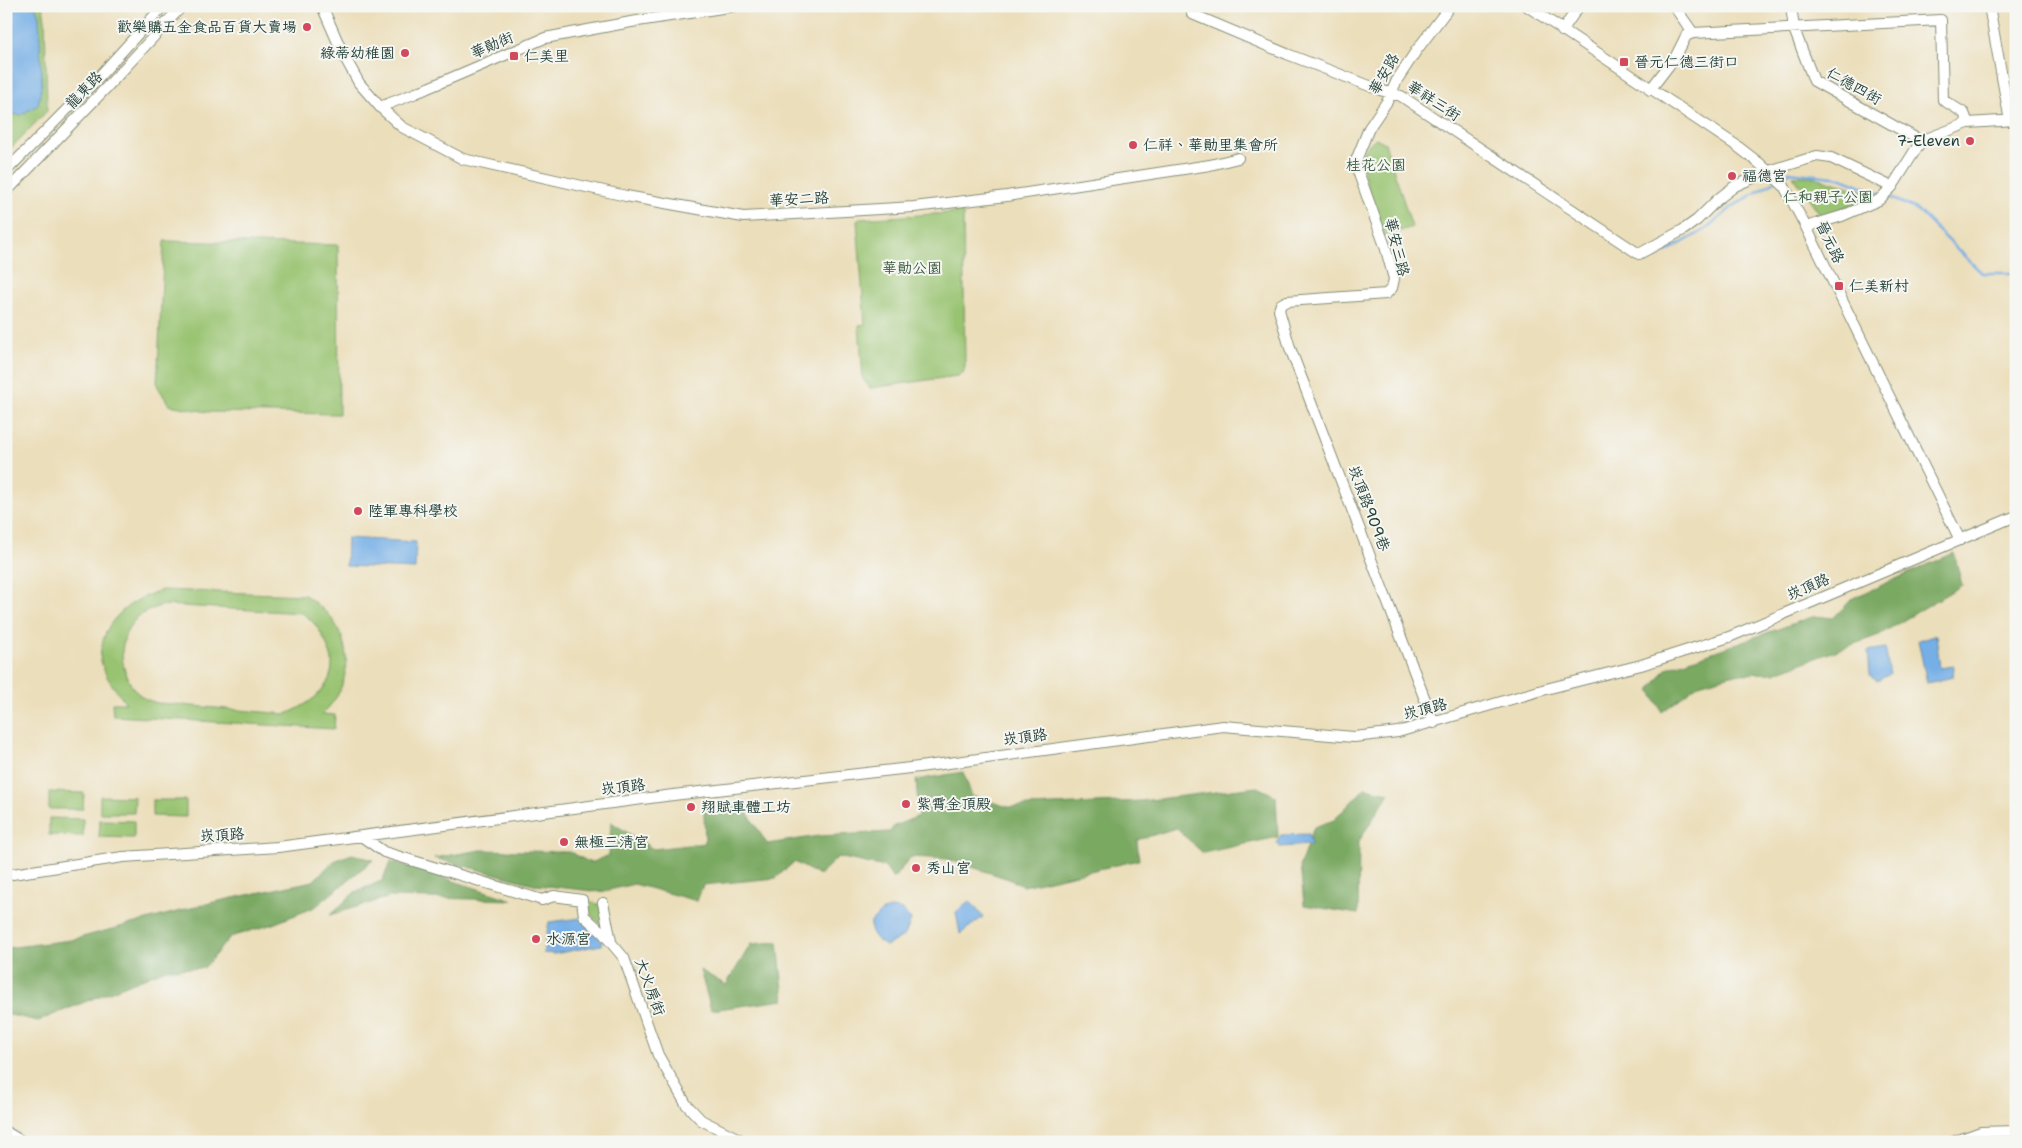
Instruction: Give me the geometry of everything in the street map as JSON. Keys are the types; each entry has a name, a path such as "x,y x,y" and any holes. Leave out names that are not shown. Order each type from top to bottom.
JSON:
{"street":[{"name":"龍東路","path":"6,171 97,79 163,6"},
{"name":"龍東路","path":"6,192 182,6"},
{"path":"322,6 343,54 359,83 380,107"},
{"name":"華勛街","path":"380,107 545,38 735,6"},
{"name":"華安路","path":"1355,163 1369,128 1416,51 1450,6"},
{"name":"晉元路","path":"1527,6 1650,90 1737,146 1769,171 1784,186 1960,540"},
{"path":"1562,31 1579,6"},
{"path":"1674,6 1693,33"},
{"name":"仁德四街","path":"1791,6 1794,29 1814,82 1921,141"},
{"path":"1806,228 1842,216 1879,200 1892,187 1921,141 1968,123 2013,120 1989,6"},
{"name":"華祥三街","path":"1192,10 1287,54 1401,96 1639,254 1690,225 1735,186 1769,171"},
{"path":"1650,90 1676,56 1686,36 1693,33 1941,20 1943,100 1964,113 1968,123"},
{"name":"華安二路","path":"380,107 402,127 463,158 626,196 743,217 914,207 1007,196 1163,170 1210,165 1238,158"},
{"path":"1769,171 1816,156 1832,158 1892,187"},
{"name":"華安三路","path":"1281,304 1287,301 1386,294 1392,288 1394,280 1385,246 1355,163"},
{"name":"崁頂路909巷","path":"1281,304 1279,310 1290,348 1434,723"},
{"name":"崁頂路","path":"6,875 124,857 278,846 361,836 1223,726 1354,737 1398,732 1546,689 1641,665 1729,637 2016,516"},
{"name":"大火房街","path":"361,836 384,852 542,900 554,896 582,900 584,916 612,943 624,958 658,1055 686,1104 701,1120 745,1142"},
{"path":"603,903 612,943"},
{"path":"1953,1142 1981,1132 2016,1131"},
{"path":"6,1132 23,1142"}],"green space":[{"path":"6,6 43,6 47,111 6,153"},
{"name":"桂花公園","path":"1376,138 1385,143 1412,227 1383,237 1360,161 1366,148"},
{"name":"仁和親子公園","path":"1793,176 1811,176 1874,194 1822,217"},
{"name":"華勛公園","path":"963,212 965,367 963,373 957,376 870,388 863,379 859,325 865,324 857,221 860,219"},
{"path":"164,241 338,245 339,414 207,412 169,405 157,385"},
{"path":"1954,553 1962,585 1879,635 1774,673 1735,674 1699,684 1662,712 1650,690 1667,668 1815,616 1833,618 1853,598"},
{"path":"162,590 305,595 321,607 331,618 344,646 346,670 343,682 338,694 322,714 335,715 334,729 113,716 112,703 126,703 110,682 100,656 106,631 125,608 152,593","holes":["160,606 302,613 313,623 324,638 331,657 331,672 324,688 318,695 303,706 286,714 157,703 144,698 135,690 125,671 122,649 128,629 140,615"]},
{"path":"963,772 972,796 1008,807 1141,801 1257,787 1276,796 1278,837 1203,853 1176,828 1137,840 1139,860 1023,886 1009,879 947,859 911,857 893,879 885,867 838,857 819,875 794,862 776,878 703,885 697,901 634,884 601,892 537,885 434,858 481,850 570,852 591,863 609,855 611,822 653,849 705,843 704,812 742,804 767,844 819,836 890,832 894,826 919,816 916,780"},
{"path":"1365,788 1389,793 1359,841 1358,914 1304,905 1300,865 1314,827 1334,820"},
{"path":"49,792 84,793 83,809 49,809"},
{"path":"100,796 135,797 134,813 100,813"},
{"path":"152,800 186,800 186,817 152,816"},
{"path":"49,818 83,819 83,836 49,835"},
{"path":"100,820 134,821 134,838 99,837"},
{"path":"352,854 373,860 315,907 273,924 230,937 204,968 166,969 38,1021 6,1014 6,948 71,940 214,902 313,881 334,861"},
{"path":"391,861 513,900 390,897 330,915 355,892 382,881"},
{"path":"591,902 600,905 604,920 599,923 586,909 586,903"},
{"path":"778,942 784,1000 711,1010 700,970 726,985 751,944"}],"water":[{"path":"6,6 35,6 39,16 42,84 38,105 21,115 6,114"},
{"path":"347,538 416,542 415,569 346,566"},
{"path":"1936,635 1940,668 1954,666 1953,677 1927,683 1918,640"},
{"path":"1885,648 1890,674 1877,681 1870,676 1868,651"},
{"path":"1309,834 1311,845 1280,847 1277,842 1281,835"},
{"path":"970,901 983,917 960,934 956,912"},
{"path":"891,908 903,910 911,920 905,935 886,946 879,942 872,934 871,922 881,912"},
{"path":"581,918 602,941 601,945 554,954 543,953 549,922"}],"waterway":[{"path":"1779,178 1789,172 1842,178 1881,194"},
{"path":"1657,257 1708,228 1732,207 1775,181"},
{"path":"1886,196 1916,209 1982,273 2016,273"}],"place":[{"name":"歡樂購五金食品百貨大賣場","path":"307,27"},
{"name":"綠蒂幼稚園","path":"405,53"},
{"name":"仁美里","path":"514,56"},
{"name":"晉元仁德三街口","path":"1624,62"},
{"name":"7-Eleven","path":"1970,141"},
{"name":"仁祥、華勛里集會所","path":"1133,145"},
{"name":"福德宮","path":"1732,176"},
{"name":"仁美新村","path":"1839,286"},
{"name":"陸軍專科學校","path":"358,511"},
{"name":"紫霄金頂殿","path":"906,804"},
{"name":"翔賦車體工坊","path":"691,807"},
{"name":"無極三清宮","path":"564,842"},
{"name":"秀山宮","path":"916,868"},
{"name":"水源宮","path":"536,939"}]}
